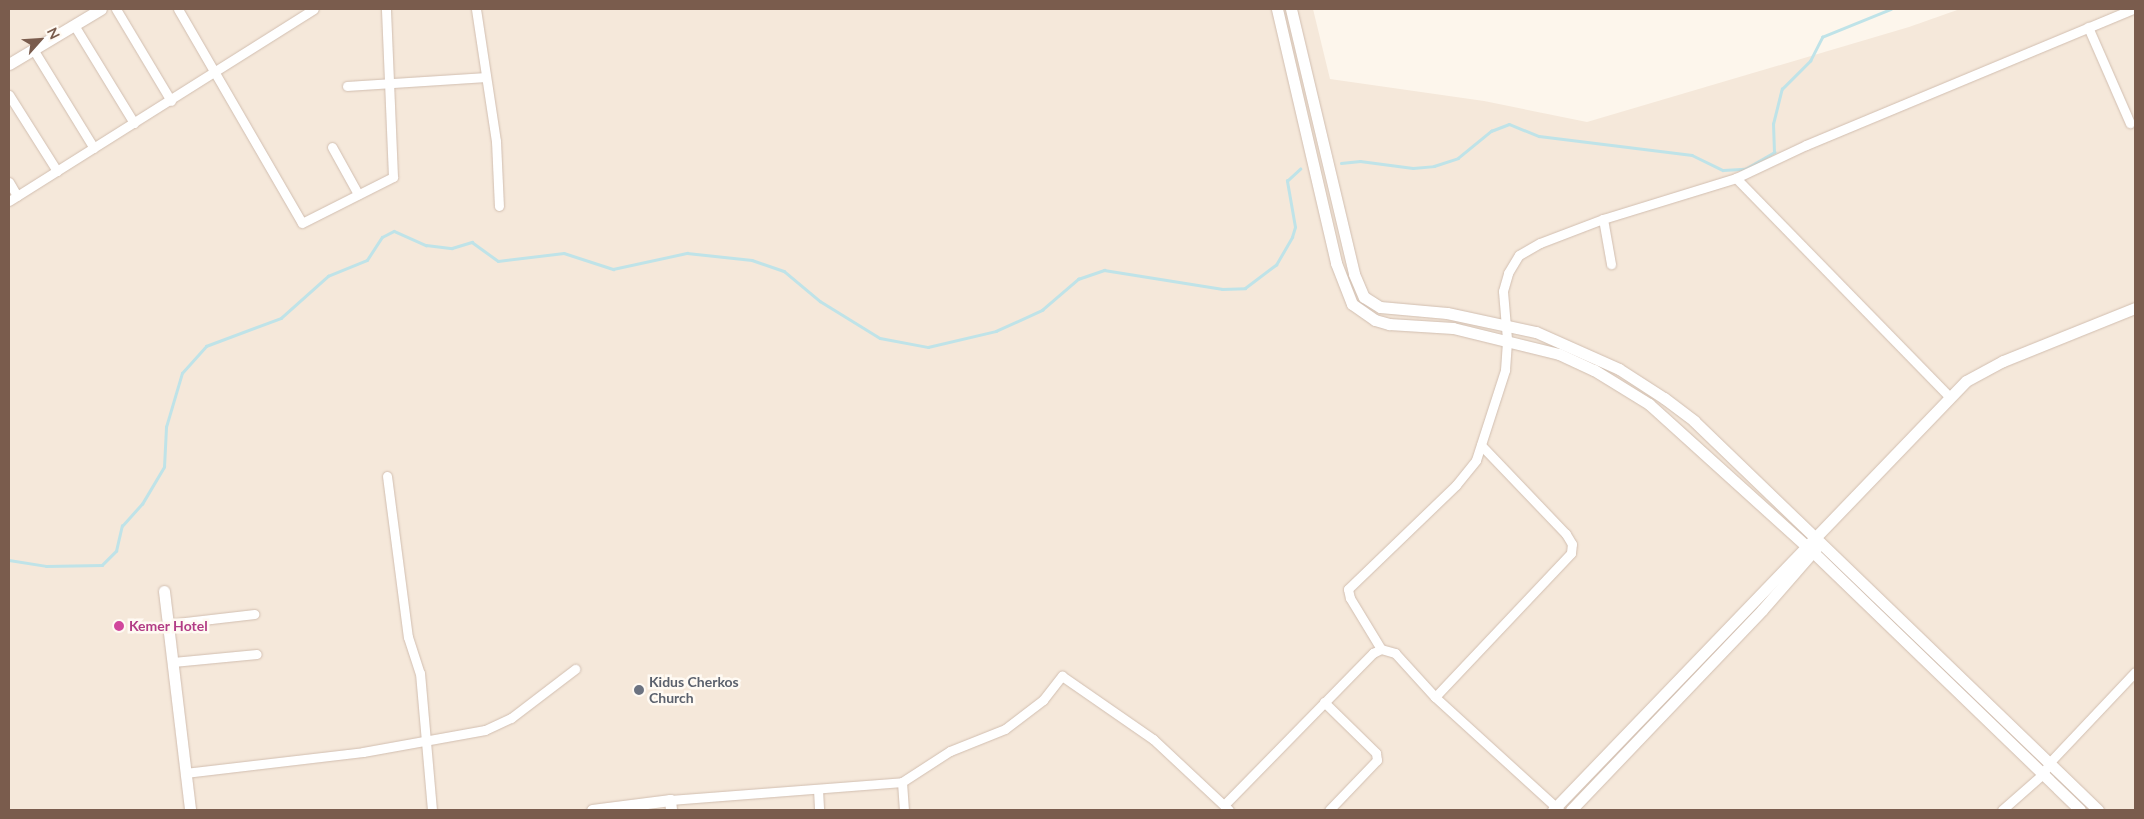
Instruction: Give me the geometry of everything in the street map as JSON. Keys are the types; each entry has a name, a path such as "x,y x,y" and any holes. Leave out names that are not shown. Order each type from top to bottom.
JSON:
{"street":[{"path":"9,64 101,9"},
{"path":"116,9 171,100"},
{"path":"178,9 216,72 299,222 393,177 386,9"},
{"path":"9,201 314,9"},
{"path":"476,9 484,41 486,77 496,141 499,206"},
{"path":"1277,9 1336,264 1352,304 1375,320 1389,324 1453,328 1507,339 1559,354 1594,370 1649,404 1813,544 2050,762 2098,810"},
{"path":"1291,9 1354,274 1364,297 1380,308 1448,313 1536,332 1572,346 1619,369 1664,398 1694,421 1813,544 2080,810"},
{"path":"2133,9 2088,26 1806,145 1736,178 1603,219 1540,243 1520,255 1508,273 1503,291 1507,339 1499,395 1476,460 1456,485 1350,585 1350,598 1381,648 1395,653 1436,697 1556,809 1656,712 1758,606 1826,528 1949,396 1966,381 2003,361 2135,308"},
{"path":"74,25 134,123"},
{"path":"2088,26 2130,123"},
{"path":"33,49 94,148"},
{"path":"347,86 486,77"},
{"path":"9,95 57,172"},
{"path":"332,147 358,194"},
{"path":"1736,178 1949,396"},
{"path":"9,182 17,196"},
{"path":"1603,219 1611,264"},
{"path":"1436,697 1571,553 1572,544 1566,534 1481,445"},
{"path":"387,476 408,637 420,673 432,810"},
{"path":"164,591 190,810"},
{"path":"168,624 254,614"},
{"path":"592,810 671,805 902,782 950,751 1005,729 1043,700 1062,676 1153,739 1226,808 1324,702 1373,653 1381,648"},
{"path":"172,662 257,654"},
{"path":"185,773 426,742 485,730 511,718 575,669"},
{"path":"2002,810 2043,774 2050,762 2135,672"},
{"path":"1324,702 1376,754 1377,760 1329,810"},
{"path":"1571,810 1656,712"},
{"path":"902,782 904,810"},
{"path":"818,789 819,810"}],"shaded area":[{"path":"9,9 1313,9 1330,79 1484,101 1587,122 1909,27 1960,9 2135,9 2135,810 9,810"}],"waterway":[{"path":"1341,163 1360,161 1413,168 1434,166 1458,158 1491,131 1509,124 1539,136 1692,155 1723,170 1745,169 1774,152 1773,124 1782,89 1810,61 1822,37 1891,9"},
{"path":"9,560 46,566 102,565 116,551 122,526 142,504 164,467 166,427 182,373 206,346 281,318 328,276 367,260 382,237 394,231 426,245 452,248 472,242 498,261 564,253 613,269 687,253 752,260 784,271 820,301 880,338 928,347 996,331 1042,310 1078,279 1104,270 1222,289 1245,288 1276,265 1292,237 1295,227 1287,181 1300,169"}],"place":[{"name":"Kemer Hotel","path":"119,626"},
{"name":"Kidus Cherkos Church","path":"639,690"}]}
